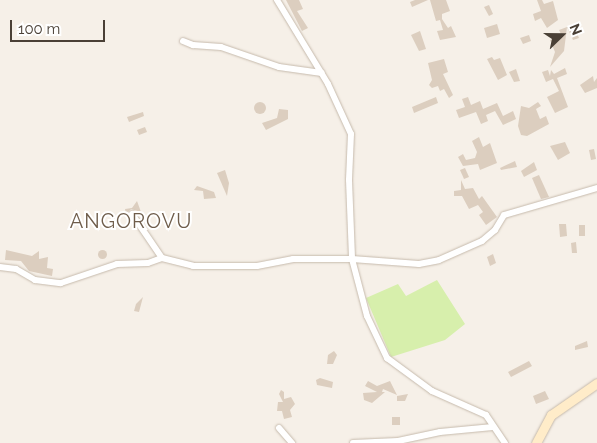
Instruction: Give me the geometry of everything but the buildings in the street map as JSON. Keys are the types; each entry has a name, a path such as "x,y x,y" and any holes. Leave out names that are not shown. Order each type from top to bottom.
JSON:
{"street":[{"path":"277,0 322,73 351,134 348,180 352,259 367,316 387,358 432,391 482,412 505,443"},
{"path":"183,41 193,45 221,47 279,67 322,73"},
{"path":"0,267 16,269 35,280 48,283 70,281 117,264 148,263 162,258 193,266 257,266 293,259 352,259 419,264 439,260 482,241 495,230 504,215 597,188"},
{"path":"132,214 162,258"},
{"path":"536,443 555,412 597,383"},
{"path":"353,443 398,441 440,432 493,427"},
{"path":"280,428 292,443"}],"green space":[{"path":"437,280 465,324 445,340 391,357 366,298 398,284 406,296"}],"district":[{"name":"ANGOROVU","path":"131,221"}]}
